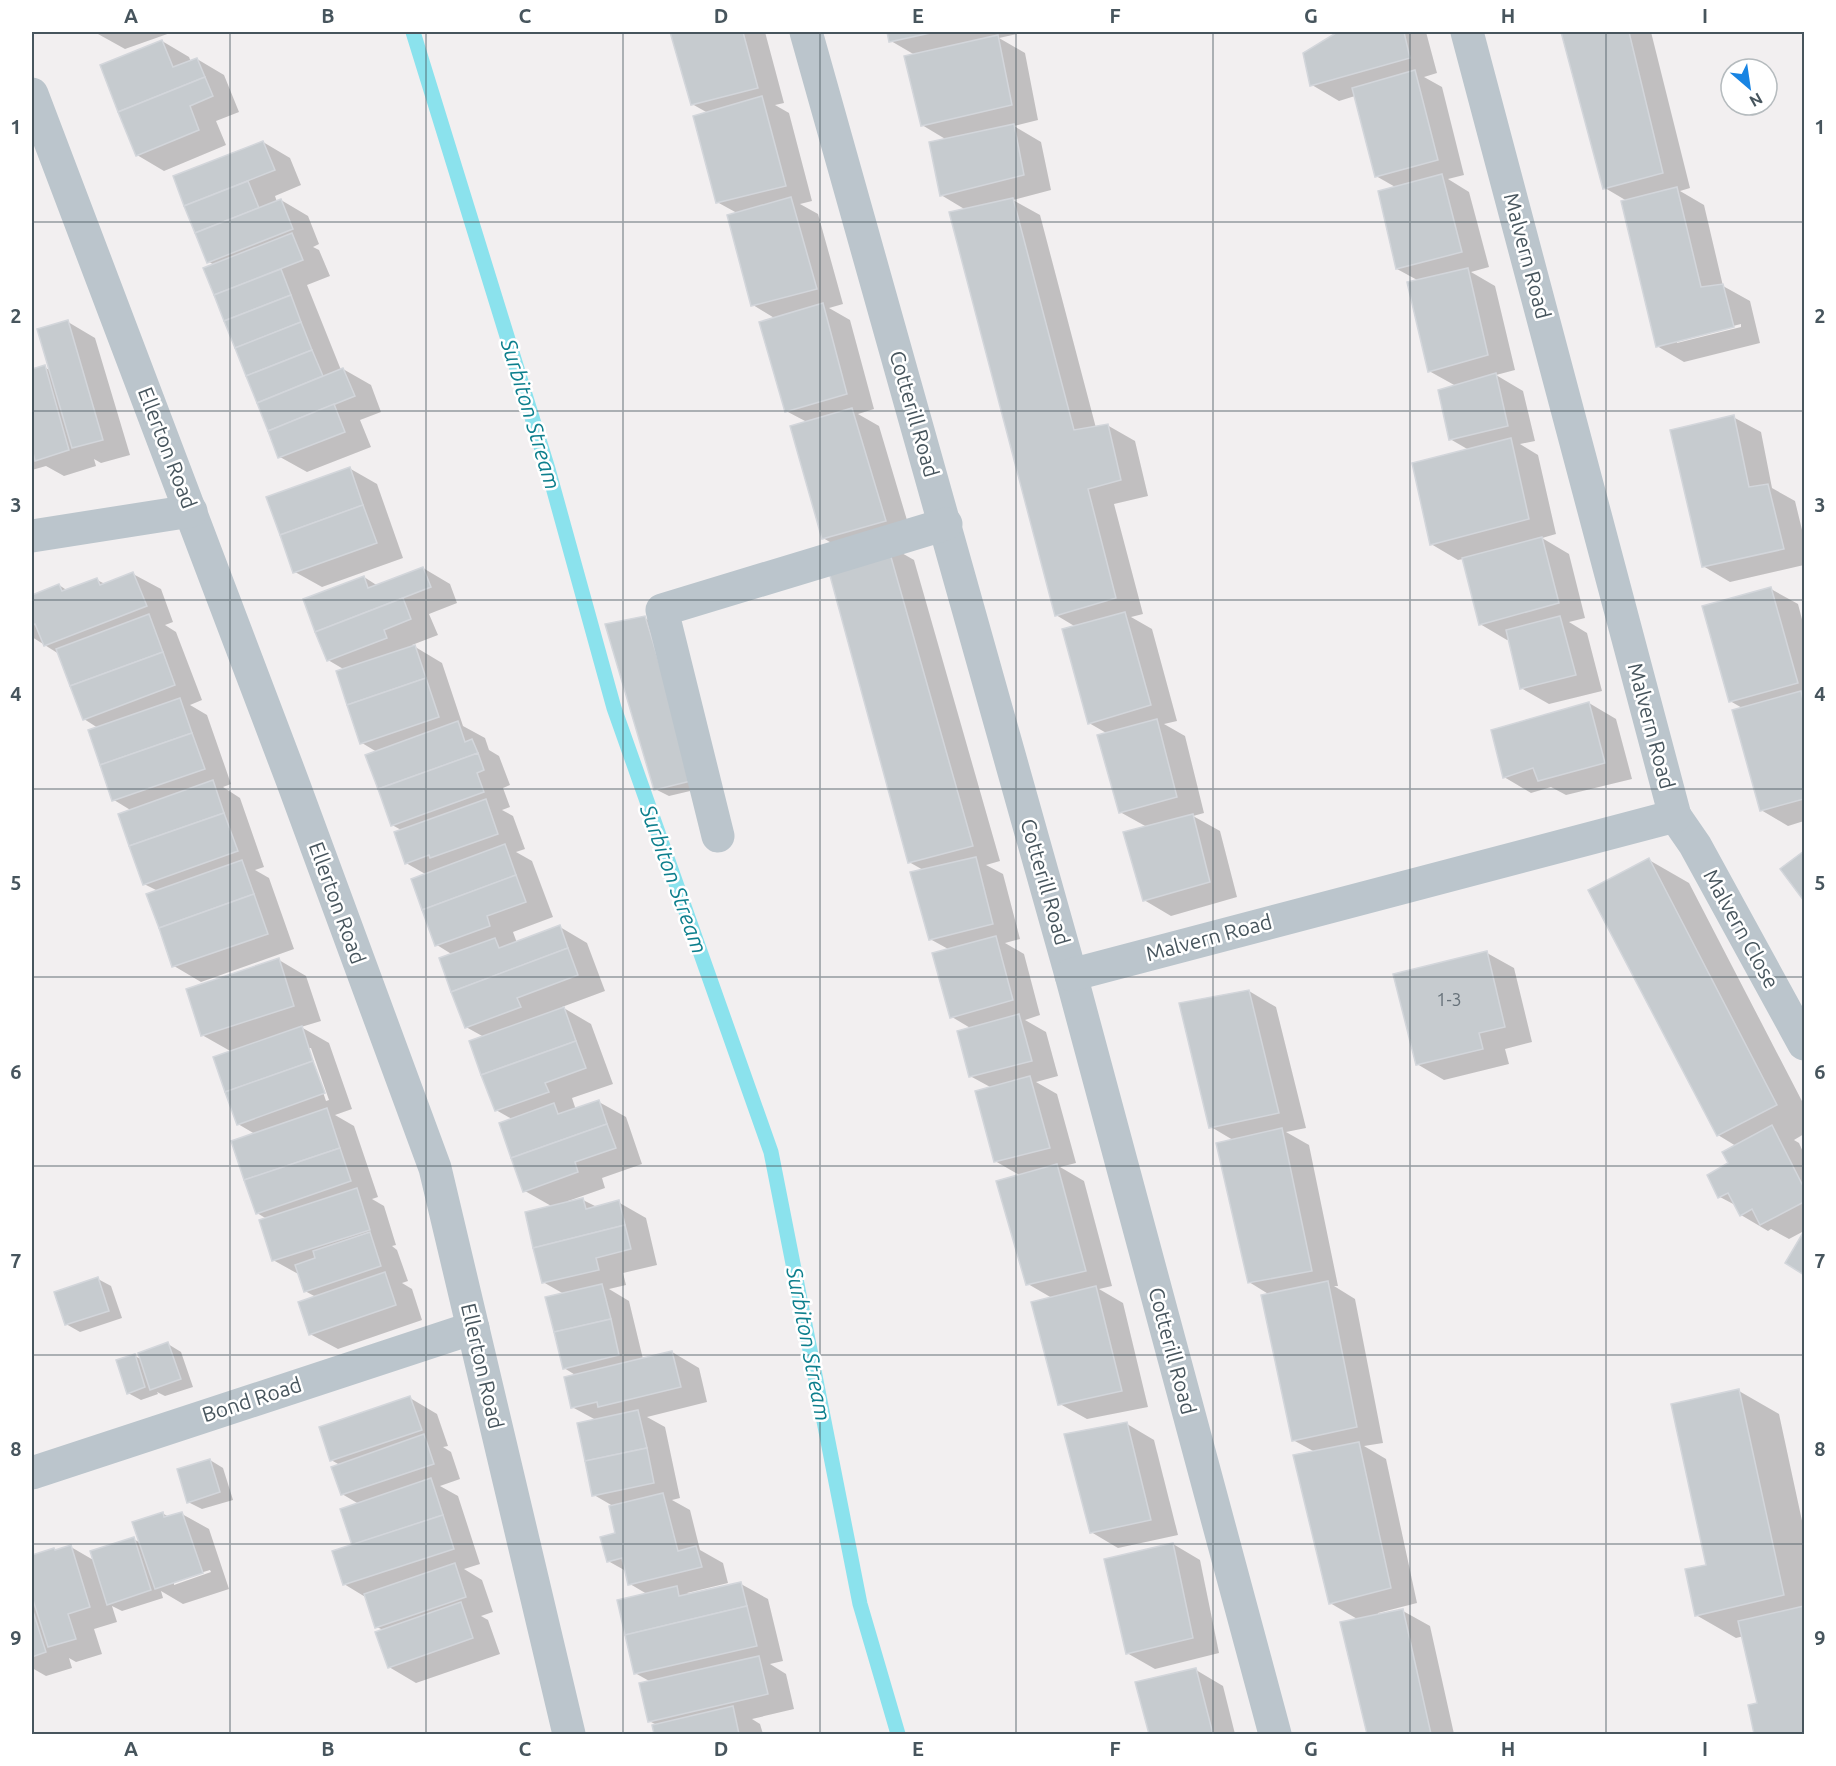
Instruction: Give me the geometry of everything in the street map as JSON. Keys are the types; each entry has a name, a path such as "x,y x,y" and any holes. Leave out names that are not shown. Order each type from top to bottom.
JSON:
{"street":[{"name":"Cotterill Road","path":"806,32 1071,975 1275,1734"},
{"name":"Malvern Road","path":"1071,975 1676,816 1467,32"},
{"name":"Ellerton Road","path":"32,94 191,511 435,1168 569,1734"},
{"path":"32,536 191,511"},
{"path":"718,836 662,610 946,524"},
{"name":"Malvern Close","path":"1676,816 1695,845 1804,1044"},
{"name":"Bond Road","path":"32,1473 473,1328"}],"building":[{"path":"670,32 743,32 758,88 691,105"},
{"path":"887,32 935,32 889,42"},
{"path":"1336,32 1404,32 1410,58 1310,86 1303,53"},
{"path":"1561,32 1629,32 1663,173 1603,189"},
{"path":"998,35 1012,105 921,126 904,56"},
{"path":"162,40 173,67 197,58 205,77 118,112 100,65"},
{"path":"1415,70 1438,160 1375,177 1352,88"},
{"path":"205,77 213,96 190,106 199,130 136,156 118,112"},
{"path":"762,96 786,186 716,203 693,116"},
{"path":"1014,124 1024,175 940,196 929,142"},
{"path":"263,141 275,170 184,206 173,176"},
{"path":"1442,174 1462,252 1396,269 1378,191"},
{"path":"248,181 259,208 195,233 184,206"},
{"path":"1677,187 1701,287 1723,284 1734,327 1656,347 1621,201"},
{"path":"791,197 817,289 751,306 727,215"},
{"path":"1013,198 1074,430 1108,424 1121,480 1088,489 1116,598 1055,616 949,212"},
{"path":"281,199 293,229 207,263 195,233"},
{"path":"292,233 303,260 214,295 203,268"},
{"path":"1468,268 1488,355 1428,372 1407,282"},
{"path":"281,269 291,295 224,321 214,295"},
{"path":"291,295 301,322 235,348 224,321"},
{"path":"823,303 847,394 785,412 759,322"},
{"path":"68,320 103,440 72,448 37,329"},
{"path":"301,322 312,350 246,376 235,348"},
{"path":"312,350 323,376 257,403 246,376"},
{"path":"45,365 69,450 35,461 32,448 32,369"},
{"path":"343,368 355,396 268,431 257,403"},
{"path":"1496,373 1508,426 1449,440 1438,390"},
{"path":"334,404 345,432 278,458 268,431"},
{"path":"852,408 886,521 822,539 790,426"},
{"path":"1734,415 1749,487 1768,484 1784,549 1702,567 1670,430"},
{"path":"1511,438 1529,519 1430,545 1412,463"},
{"path":"350,467 363,505 280,535 266,497"},
{"path":"363,505 377,543 293,573 280,535"},
{"path":"1542,537 1559,603 1479,625 1462,558"},
{"path":"887,543 973,846 908,863 826,561"},
{"path":"423,567 431,587 315,632 303,599 364,576 368,588"},
{"path":"133,572 147,606 44,646 35,624 32,626 32,595 59,584 62,591 97,578 100,585"},
{"path":"1771,587 1798,683 1729,702 1702,606"},
{"path":"403,598 411,619 384,630 387,638 327,661 315,632"},
{"path":"1125,612 1151,705 1088,724 1062,629"},
{"path":"149,614 163,652 70,686 56,649"},
{"path":"645,616 695,780 654,790 605,624"},
{"path":"1560,616 1576,675 1520,689 1506,630"},
{"path":"415,645 426,678 347,705 336,671"},
{"path":"163,652 175,685 83,720 70,686"},
{"path":"426,678 439,717 360,744 347,705"},
{"path":"1801,691 1804,704 1804,799 1760,811 1732,710"},
{"path":"180,698 192,733 100,765 88,730"},
{"path":"1589,702 1605,763 1538,781 1533,768 1503,778 1491,730"},
{"path":"1157,719 1177,797 1119,813 1097,735"},
{"path":"458,721 465,742 472,739 478,753 378,789 365,755"},
{"path":"192,733 205,769 112,801 100,765"},
{"path":"478,753 484,770 477,773 484,792 391,826 378,789"},
{"path":"213,780 224,813 129,846 118,814"},
{"path":"486,799 498,834 430,858 429,855 405,864 394,832"},
{"path":"224,813 238,851 143,885 129,846"},
{"path":"1193,814 1210,882 1143,901 1123,832"},
{"path":"505,844 516,875 422,910 411,879"},
{"path":"1804,851 1804,901 1780,869"},
{"path":"976,857 993,924 929,940 910,872"},
{"path":"1649,858 1777,1105 1717,1136 1588,890"},
{"path":"242,860 254,894 159,928 146,894"},
{"path":"516,875 526,902 487,916 490,926 435,946 422,910"},
{"path":"254,894 268,934 172,967 159,928"},
{"path":"560,925 568,948 451,992 439,958 495,938 499,948"},
{"path":"996,936 1013,1000 950,1018 932,953"},
{"path":"568,948 578,975 517,998 521,1007 465,1028 451,992"},
{"path":"1487,951 1505,1027 1479,1033 1483,1049 1416,1065 1393,974"},
{"path":"279,958 294,1006 201,1036 186,989"},
{"path":"1249,990 1279,1113 1209,1128 1179,1003"},
{"path":"564,1007 576,1041 481,1075 469,1041"},
{"path":"1019,1014 1032,1061 969,1077 957,1031"},
{"path":"302,1026 313,1061 225,1092 213,1057"},
{"path":"576,1041 586,1068 545,1083 549,1092 495,1111 481,1075"},
{"path":"313,1061 325,1093 237,1125 225,1092"},
{"path":"1030,1076 1050,1148 994,1162 975,1091"},
{"path":"599,1100 607,1124 511,1158 499,1123 554,1103 558,1114"},
{"path":"327,1108 340,1148 244,1180 231,1141"},
{"path":"607,1124 616,1148 575,1162 578,1172 523,1192 511,1158"},
{"path":"1772,1125 1804,1188 1804,1202 1760,1225 1752,1209 1740,1216 1728,1193 1718,1198 1707,1175 1728,1163 1722,1152"},
{"path":"1282,1128 1312,1271 1248,1283 1216,1143"},
{"path":"340,1148 351,1181 256,1214 244,1180"},
{"path":"1057,1164 1086,1271 1026,1285 996,1181"},
{"path":"357,1188 370,1230 272,1261 259,1220"},
{"path":"583,1198 586,1209 619,1200 625,1225 533,1248 525,1212"},
{"path":"625,1225 631,1249 596,1258 599,1270 542,1283 533,1248"},
{"path":"1804,1231 1804,1275 1785,1263"},
{"path":"370,1232 381,1266 304,1292 295,1265 315,1258 313,1251"},
{"path":"385,1272 396,1305 309,1335 298,1302"},
{"path":"98,1277 109,1311 65,1325 54,1292"},
{"path":"1328,1281 1357,1427 1292,1441 1261,1295"},
{"path":"602,1284 611,1319 554,1332 545,1297"},
{"path":"1096,1286 1122,1391 1058,1405 1031,1302"},
{"path":"611,1319 619,1355 563,1369 554,1332"},
{"path":"168,1342 181,1379 150,1390 138,1353"},
{"path":"672,1351 681,1387 598,1407 597,1402 571,1408 564,1377"},
{"path":"135,1354 145,1387 127,1394 116,1360"},
{"path":"1739,1389 1784,1595 1695,1616 1685,1569 1706,1565 1671,1404"},
{"path":"410,1396 422,1430 330,1461 319,1427"},
{"path":"638,1410 647,1448 585,1461 577,1423"},
{"path":"1127,1422 1151,1520 1090,1533 1064,1434"},
{"path":"424,1434 434,1464 341,1495 331,1467"},
{"path":"1359,1442 1391,1588 1329,1604 1293,1455"},
{"path":"647,1448 654,1483 592,1496 585,1461"},
{"path":"210,1459 220,1492 187,1503 177,1469"},
{"path":"431,1478 443,1515 352,1545 340,1509"},
{"path":"663,1493 678,1551 696,1546 702,1567 628,1585 622,1558 607,1562 600,1537 615,1533 609,1506"},
{"path":"163,1512 164,1517 182,1512 203,1573 155,1589 132,1522"},
{"path":"443,1515 454,1549 343,1585 332,1551"},
{"path":"134,1537 151,1590 107,1605 90,1551"},
{"path":"1173,1543 1193,1638 1126,1654 1104,1559"},
{"path":"71,1545 90,1607 68,1614 76,1639 48,1647 32,1597 32,1555"},
{"path":"455,1563 466,1597 375,1628 364,1594"},
{"path":"741,1582 747,1606 625,1635 617,1600 677,1586 679,1596"},
{"path":"461,1602 473,1638 388,1668 375,1632"},
{"path":"747,1606 757,1646 634,1674 625,1635"},
{"path":"1804,1606 1804,1734 1754,1734 1748,1705 1757,1703 1738,1621"},
{"path":"32,1608 46,1652 32,1657"},
{"path":"1403,1609 1431,1734 1367,1734 1340,1622"},
{"path":"759,1656 768,1694 648,1722 639,1683"},
{"path":"1196,1668 1213,1734 1149,1734 1135,1682"},
{"path":"733,1706 739,1734 654,1734 652,1725"}],"waterway":[{"name":"Surbiton Stream","path":"413,32 548,469 614,708 771,1152 860,1604 898,1734"}]}
